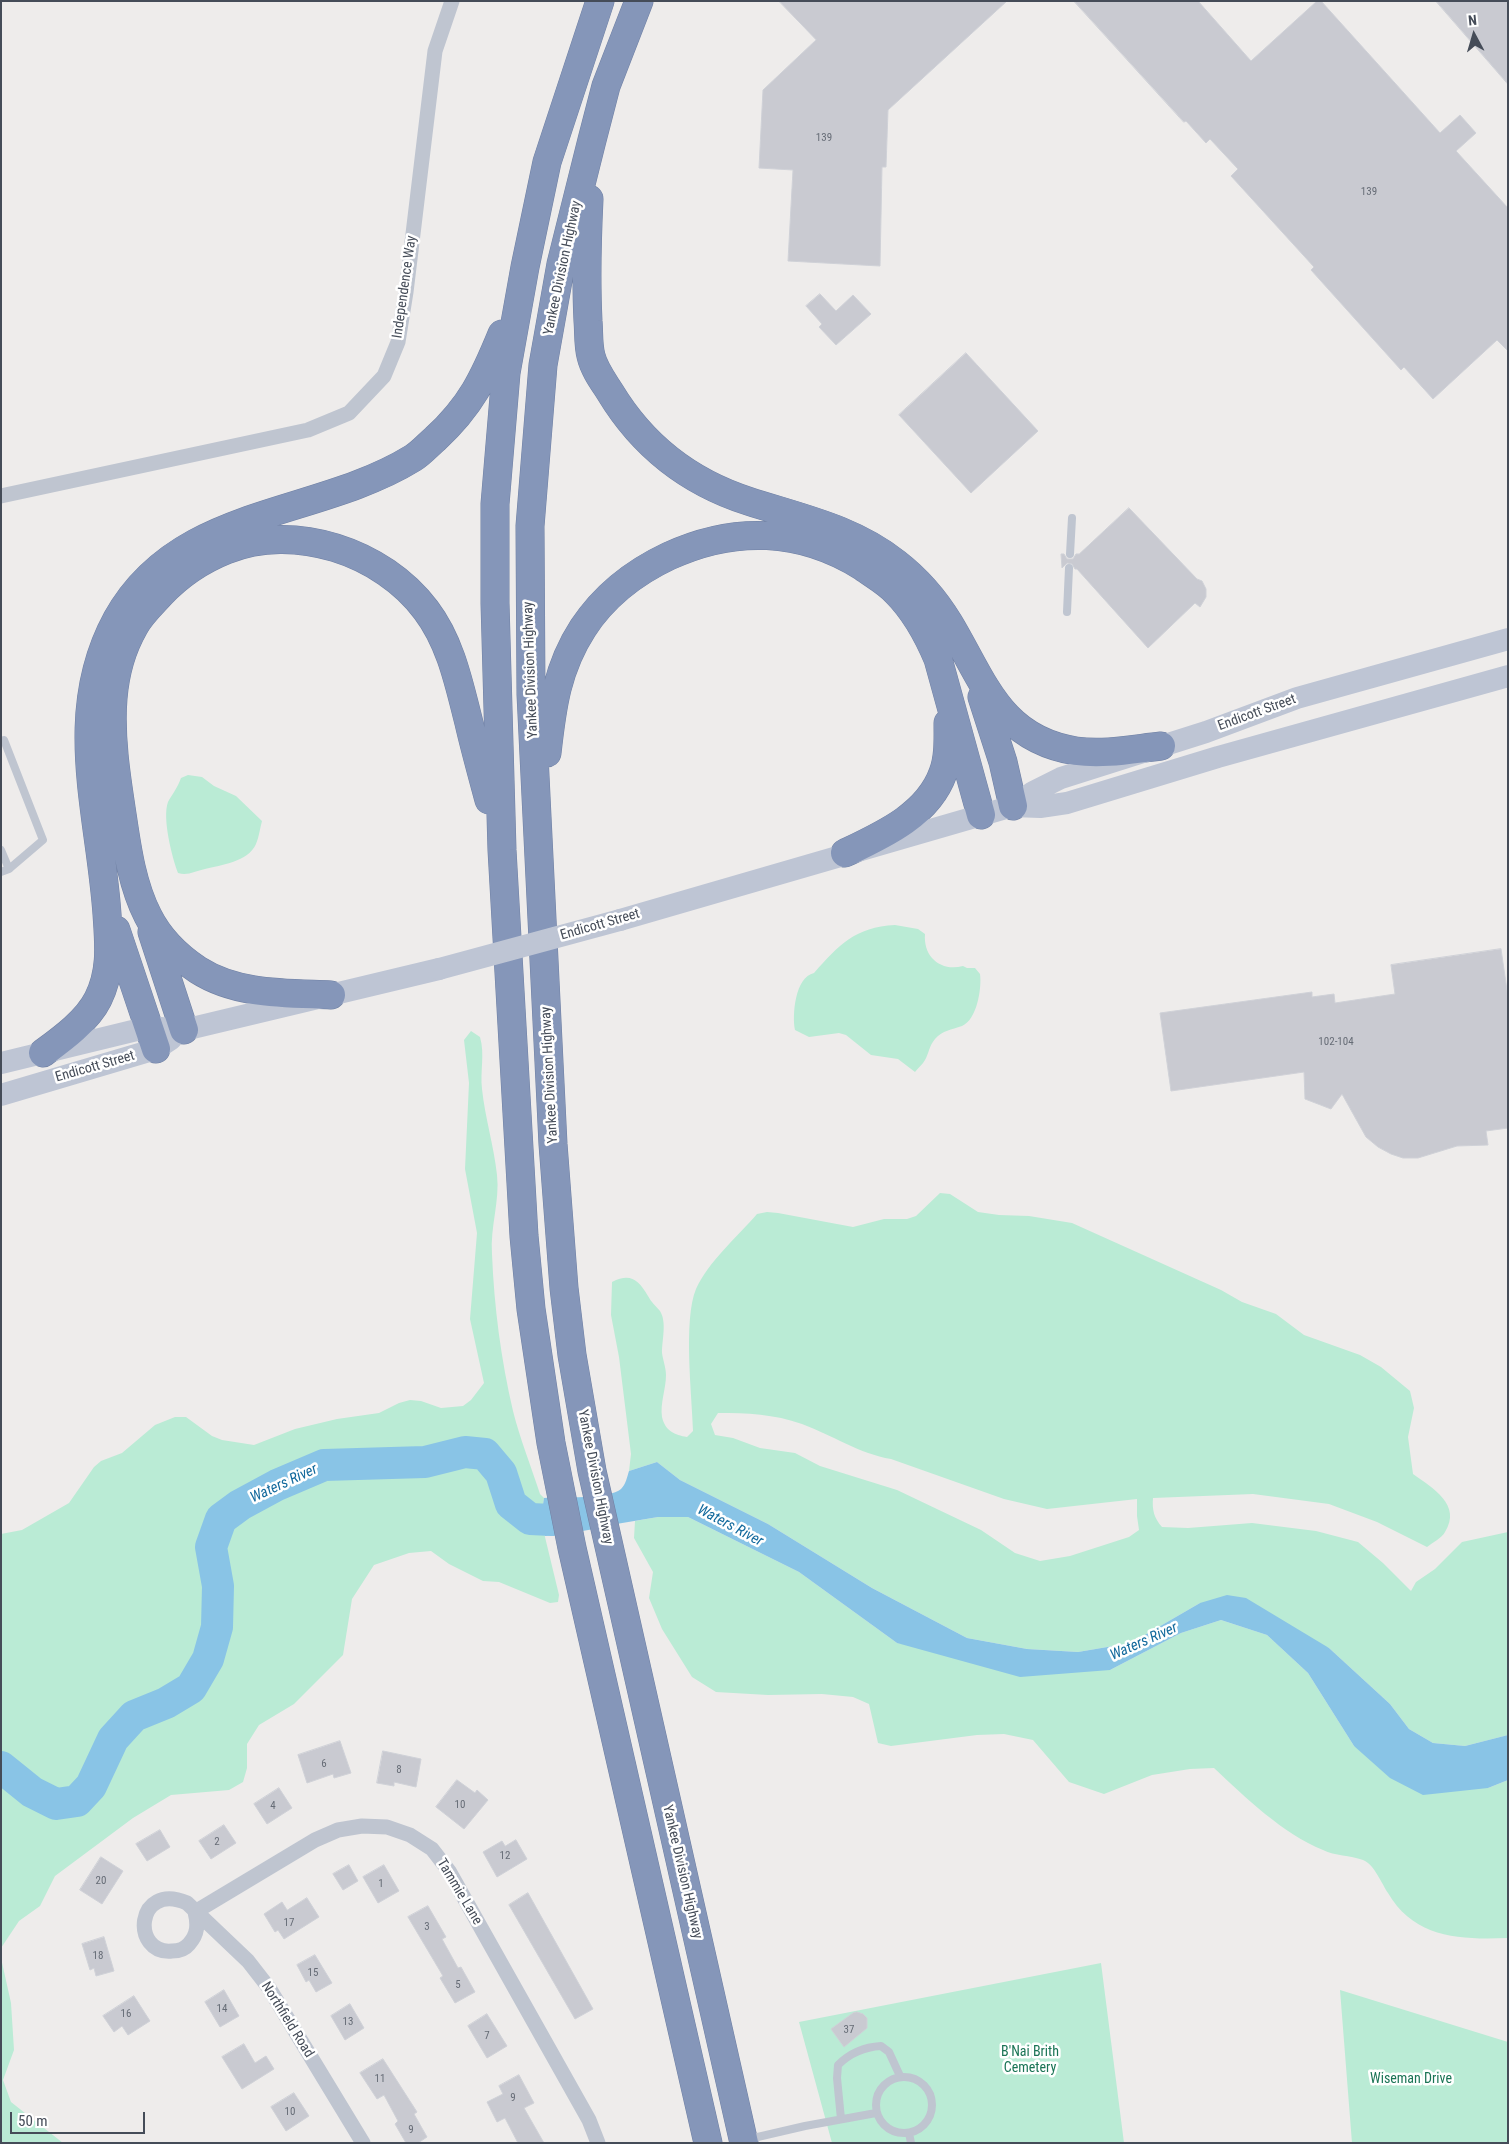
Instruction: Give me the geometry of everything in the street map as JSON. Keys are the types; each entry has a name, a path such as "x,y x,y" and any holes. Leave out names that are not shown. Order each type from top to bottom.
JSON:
{"highway":[{"path":"600,1 547,162 521,286 506,373 495,504 495,602 502,850 525,1245 532,1318 557,1479 708,2143"},
{"name":"Yankee Division Highway","path":"639,1 606,86 561,264 543,365 530,526 530,694 558,1224 572,1355 592,1471 607,1542 743,2142"},
{"path":"592,140 586,290 591,357 615,402 635,428 660,454 686,473 730,496 817,522 848,534 883,553 918,581 950,624 974,670 994,702 1010,721 1030,736 1054,746 1078,751 1107,752 1161,746"},
{"path":"43,1053 64,1038 83,1019 97,1001 103,987 109,957 106,898 90,777 88,745 89,718 96,670 104,644 118,617 135,591 158,568 178,552 210,535 277,510 350,487 414,457 453,422 473,397 489,366 521,286"},
{"path":"538,842 552,706 562,668 583,627 599,606 626,581 649,566 690,547 716,539 747,535 782,537 809,542 834,551 876,576 896,591 929,637 944,679 981,815"},
{"path":"184,1030 127,849 112,734 113,696 120,661 134,626 153,602 177,578 200,562 228,549 256,542 292,540 334,547 356,555 379,567 405,586 426,610 439,631 451,658 502,850"},
{"path":"974,670 1002,762 1013,806"},
{"path":"845,853 893,829 926,802 938,785 944,771 948,749 948,719 944,679"},
{"path":"106,898 153,1038"},
{"path":"147,916 164,941 174,951 215,980 235,987 262,991 332,995"}],"main road":[{"name":"Endicott Street","path":"1013,806 1032,792 1060,778 1161,746 1298,698 1508,639"},
{"name":"Endicott Street","path":"1,1094 153,1038 439,968 620,920 845,853 1013,806 1067,803 1218,757 1508,676"},
{"name":"Endicott Street","path":"1,1063 43,1053 153,1038"}],"street":[{"name":"Independence Way","path":"1,496 308,430 349,413 368,394 384,376 398,342 406,292 435,51 452,1"},
{"name":"Tammie Lane","path":"195,1912 315,1840 338,1830 362,1826 387,1827 410,1835 432,1849 449,1871 589,2120 598,2143"},
{"name":"Northfield Road","path":"195,1912 248,1961 268,1988 363,2143"}],"lane":[{"path":"1070,554 1072,518"},
{"path":"1067,612 1069,568"},
{"path":"1,741 4,740 44,840 5,870 1,850"},
{"path":"841,2119 838,2065 845,2058 870,2046 881,2046 889,2052 900,2076"},
{"path":"900,2076 916,2079 923,2083 929,2090 932,2101 931,2114 925,2124 909,2133 899,2133 890,2130 876,2114 875,2102 877,2094 890,2080 900,2076"},
{"path":"743,2142 841,2119 876,2114"},
{"path":"909,2133 911,2143"}],"green space":[{"path":"188,775 202,777 214,786 236,796 262,821 256,844 247,855 226,864 188,874 178,873 168,838 166,809 181,778"},
{"path":"895,925 918,929 925,934 925,942 930,956 941,965 975,968 980,974 979,995 975,1011 967,1023 941,1034 935,1039 924,1062 915,1072 898,1059 871,1055 846,1035 839,1033 809,1037 795,1030 794,1023 796,997 803,981 808,976 814,973 849,939 869,929"},
{"path":"471,1031 480,1037 482,1089 498,1185 492,1234 492,1254 496,1313 502,1353 509,1392 522,1442 540,1494 544,1498 542,1511 545,1537 559,1595 558,1602 550,1603 499,1582 483,1581 449,1564 431,1551 409,1553 374,1565 352,1599 343,1655 294,1704 259,1725 247,1744 247,1768 243,1782 229,1790 171,1795 133,1818 55,1876 40,1906 19,1921 1,1948 1,1534 22,1530 69,1503 94,1467 101,1461 122,1453 155,1425 175,1417 186,1417 212,1436 222,1440 254,1445 295,1429 337,1419 379,1413 410,1400 421,1401 441,1408 463,1406 471,1400 484,1383 470,1319 477,1233 465,1169 469,1083 464,1040"},
{"path":"940,1193 950,1194 978,1212 1029,1216 1072,1223 1221,1290 1242,1302 1276,1314 1304,1335 1360,1355 1381,1367 1410,1391 1414,1408 1408,1437 1413,1474 1443,1498 1448,1505 1450,1514 1444,1534 1427,1547 1377,1522 1329,1504 1253,1494 1153,1498 1154,1514 1162,1527 1188,1528 1252,1523 1316,1531 1358,1542 1383,1563 1411,1591 1416,1582 1435,1569 1462,1542 1508,1532 1508,1735 1465,1746 1433,1743 1409,1729 1390,1704 1329,1648 1200,1603 1131,1643 1078,1652 1027,1649 967,1638 872,1588 768,1524 680,1480 657,1462 629,1471 631,1454 619,1357 611,1315 612,1282 624,1278 633,1279 641,1285 662,1315 664,1331 662,1353 666,1370 662,1406 663,1422 671,1432 687,1437 693,1431 689,1338 692,1303 696,1289 716,1259 757,1214 767,1212 778,1213 853,1227 884,1219 907,1219 916,1216","holes":["718,1413 781,1418 802,1424 868,1453 891,1459 1004,1499 1047,1509 1137,1499 1139,1530 1129,1537 1070,1556 1040,1561 1015,1553 981,1530 897,1490 820,1466 795,1453 760,1448 733,1438 715,1435 711,1424"]},
{"path":"658,1517 688,1517 799,1572 897,1643 1110,1670 1181,1633 1221,1620 1267,1635 1308,1673 1354,1746 1488,1788 1508,1780 1508,1938 1456,1937 1425,1928 1399,1908 1367,1862 1358,1858 1328,1852 1293,1835 1265,1814 1214,1768 1190,1769 1152,1775 1104,1794 1069,1782 1033,1740 1004,1734 977,1735 891,1746 878,1743 869,1704 853,1697 822,1694 768,1695 716,1692 692,1677 662,1629 649,1598 653,1572 634,1538 635,1521"},
{"path":"1,1958 11,2003 14,2050 3,2080 11,2102 63,2143 1,2143"},
{"name":"B'Nai Brith Cemetery","path":"1101,1963 1124,2143 832,2143 799,2022"},
{"name":"Wiseman Drive","path":"1340,1990 1508,2042 1508,2143 1352,2143"}],"water":[{"path":"657,1462 680,1480 768,1524 872,1588 967,1638 1027,1649 1078,1652 1131,1643 1200,1603 1227,1595 1246,1598 1329,1648 1390,1704 1409,1729 1433,1743 1465,1746 1508,1735 1508,1780 1488,1788 1423,1795 1390,1778 1354,1746 1308,1673 1267,1635 1221,1620 1181,1633 1110,1670 1020,1677 897,1643 799,1572 688,1517 658,1517 545,1536 542,1511 544,1498 596,1496 615,1492 624,1485 629,1471"}],"building":[{"path":"779,1 1007,1 888,110 886,167 882,167 880,266 788,261 793,170 759,168 763,90 816,40"},
{"path":"1074,1 1198,1 1251,61 1317,1 1321,1 1440,133 1460,115 1476,133 1456,151 1508,208 1508,351 1497,340 1433,399 1404,367 1401,370 1311,270 1314,267 1231,176 1238,169 1210,139 1206,143 1186,121 1184,122"},
{"path":"1436,1 1508,1 1508,84"},
{"path":"820,294 836,311 853,295 871,314 836,345 819,327 822,324 806,306"},
{"path":"966,353 1038,431 971,493 899,415"},
{"path":"1129,508 1197,579 1202,581 1206,589 1206,597 1200,607 1195,603 1148,648 1072,564 1067,563 1062,568 1061,554 1064,554 1067,559 1073,559 1076,554 1079,554"},
{"path":"1501,949 1508,997 1508,1128 1486,1131 1488,1145 1457,1146 1418,1158 1403,1158 1391,1154 1378,1147 1366,1137 1342,1094 1331,1109 1305,1099 1304,1072 1171,1091 1160,1013 1312,992 1312,997 1334,994 1335,1003 1395,994 1391,965"},
{"path":"340,1741 351,1773 334,1778 333,1774 307,1783 298,1755"},
{"path":"383,1751 421,1759 416,1787 394,1782 394,1786 377,1783"},
{"path":"457,1780 475,1793 477,1790 488,1800 464,1829 436,1807"},
{"path":"279,1788 292,1808 267,1824 254,1804"},
{"path":"224,1825 236,1843 211,1859 199,1841"},
{"path":"160,1830 170,1847 147,1861 136,1844"},
{"path":"516,1840 527,1859 497,1877 483,1852 502,1841 505,1846"},
{"path":"101,1857 123,1871 102,1904 80,1890"},
{"path":"349,1865 358,1881 343,1890 333,1874"},
{"path":"384,1865 399,1891 378,1903 363,1877"},
{"path":"528,1893 593,2009 575,2019 509,1905"},
{"path":"307,1898 319,1917 284,1939 278,1930 275,1932 264,1914 282,1902 287,1910"},
{"path":"428,1906 446,1937 442,1939 458,1968 461,1967 475,1992 455,2003 440,1978 443,1976 408,1917"},
{"path":"104,1937 114,1971 96,1976 94,1968 90,1970 82,1944"},
{"path":"315,1955 332,1983 316,1992 309,1980 306,1982 297,1965"},
{"path":"224,1990 239,2016 220,2027 205,2002"},
{"path":"134,1996 150,2021 128,2035 122,2026 114,2032 103,2016"},
{"path":"350,2004 364,2028 345,2040 331,2016"},
{"path":"857,2012 867,2018 867,2028 844,2047 831,2029"},
{"path":"487,2014 507,2046 487,2058 468,2026"},
{"path":"244,2044 255,2063 266,2056 274,2069 242,2089 222,2057"},
{"path":"383,2059 417,2112 414,2114 427,2137 418,2143 406,2143 395,2124 398,2121 384,2095 377,2099 360,2073"},
{"path":"519,2075 534,2103 524,2108 544,2143 518,2143 505,2118 497,2122 487,2102 503,2094 499,2086"},
{"path":"294,2093 309,2116 286,2131 271,2107"}],"waterway":[{"name":"Waters River","path":"1,1767 32,1792 56,1804 77,1801 91,1786 113,1739 134,1716 166,1703 191,1688 208,1659 217,1627 218,1586 211,1547 221,1519 240,1505 277,1485 324,1465 425,1462 465,1452 485,1454 501,1473 511,1504 530,1519 552,1520 587,1514"}]}
